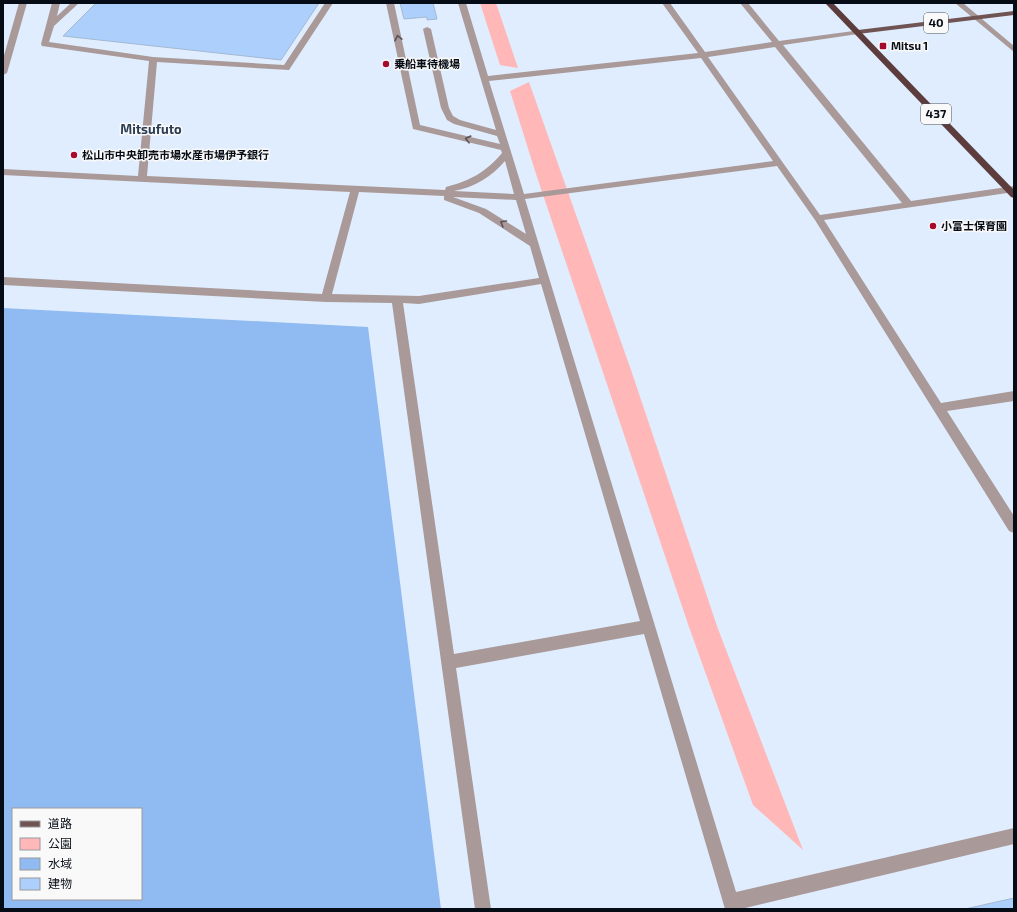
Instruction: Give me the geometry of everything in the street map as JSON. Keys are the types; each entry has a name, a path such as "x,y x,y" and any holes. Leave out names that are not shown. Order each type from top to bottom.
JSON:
{"highway":[{"name":"437","path":"829,3 1012,191"}],"main road":[{"name":"40","path":"858,32 1014,13"}],"street":[{"path":"3,72 23,3"},
{"path":"56,3 45,44 153,59 286,68 329,3"},
{"path":"51,25 75,3"},
{"path":"390,3 416,127 506,151"},
{"path":"462,3 732,905 1014,836"},
{"path":"666,3 818,218 1014,527"},
{"path":"744,3 908,204"},
{"path":"959,3 1014,50"},
{"path":"427,29 445,108 450,118 456,122 501,134"},
{"path":"484,79 703,54 858,32"},
{"path":"1000,38 1014,37"},
{"path":"142,178 153,59"},
{"path":"424,192 470,184 493,170 506,151"},
{"path":"3,172 521,196 780,163"},
{"path":"326,298 355,189"},
{"path":"818,218 908,204 1012,191"},
{"path":"424,192 456,200 479,209 509,226 535,245"},
{"path":"3,281 326,298 419,300 546,280"},
{"path":"397,299 483,909"},
{"path":"938,408 1014,396"},
{"path":"448,662 649,626"}],"green space":[{"path":"480,3 496,3 518,68 500,65"},
{"path":"529,82 631,370 718,629 803,850 753,805 689,627 536,174 510,91"}],"water":[{"path":"3,308 368,327 441,909 3,909"}],"building":[{"path":"96,3 319,3 281,60 63,36"},
{"path":"400,3 433,3 437,19 427,20 427,17 404,19"},
{"path":"1014,898 1014,909 965,909"}],"place":[{"name":"Mitsu 1","path":"883,46"},
{"name":"乗船車待機場","path":"386,64"},
{"name":"松山市中央卸売市場水産市場伊予銀行","path":"74,155"},
{"name":"小富士保育園","path":"933,226"}],"district":[{"name":"Mitsufuto","path":"151,129"}]}
